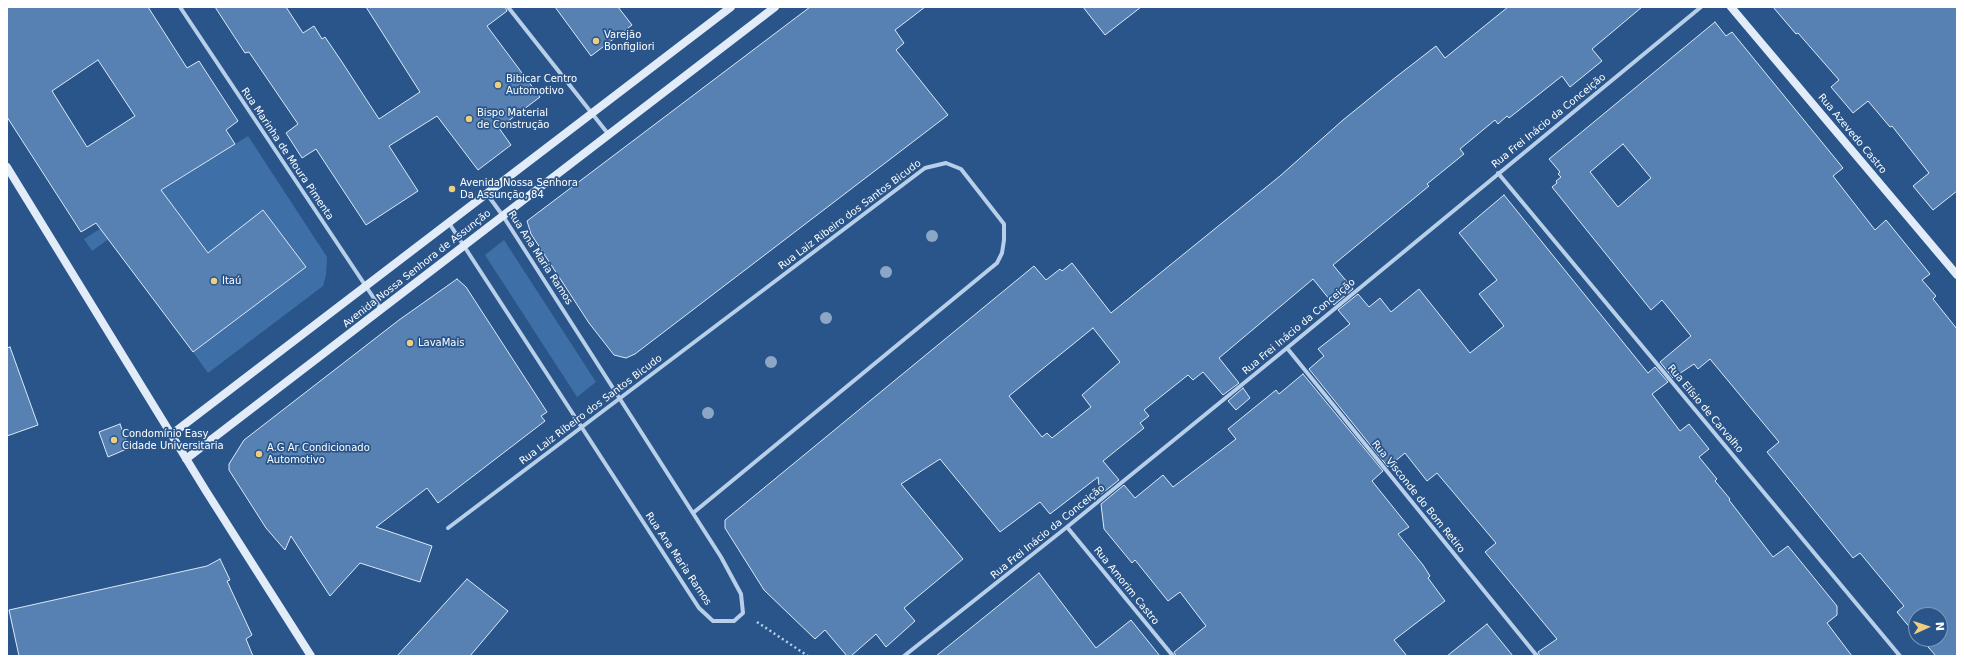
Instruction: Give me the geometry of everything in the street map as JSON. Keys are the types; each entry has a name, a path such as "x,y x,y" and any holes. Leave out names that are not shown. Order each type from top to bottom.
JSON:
{"street":[{"name":"Rua Marinha de Moura Pimenta","path":"180,7 381,310"},
{"path":"508,7 609,135"},
{"name":"Avenida Nossa Senhora de Assunção","path":"172,434 731,7"},
{"name":"Rua Frei Inácio da Conceição","path":"904,656 1067,527 1287,348 1701,7"},
{"name":"Rua Azevedo Castro","path":"1731,7 1957,275"},
{"name":"Avenida Nossa Senhora de Assunção","path":"186,459 609,135 770,8"},
{"name":"Rua Laiz Ribeiro dos Santos Bicudo","path":"448,528 925,168 946,163 961,169 1004,224 1002,252 997,263 693,513"},
{"path":"7,167 186,459 311,656"},
{"name":"Rua Elísio de Carvalho","path":"1498,173 1900,656"},
{"name":"Rua Ana Maria Ramos","path":"448,223 699,608 713,621 734,621 743,613 742,594 693,513 620,398 503,216 487,194"},
{"name":"Rua Visconde do Bom Retiro","path":"1287,348 1537,656"},
{"name":"Rua Amorim Castro","path":"1067,527 1173,656"}],"path":[{"path":"743,613 808,656"}],"shaded area":[{"path":"248,136 327,257 326,275 323,286 208,373 193,352 306,267 263,211 208,253 166,197 92,251 84,239"},
{"path":"504,240 596,382 577,397 485,255"}],"building":[{"path":"7,7 148,7 187,68 199,61 238,121 226,130 235,144 161,190 208,253 263,210 306,267 193,352 96,223 81,232 7,117","holes":["98,60 135,116 87,147 52,91"]},
{"path":"215,7 286,7 303,33 314,26 322,39 325,37 379,119 420,92 366,7 505,7 507,11 487,26 540,97 499,128 511,145 478,170 437,116 389,146 418,191 366,225 316,149 302,158 286,133 298,124 249,52 245,53"},
{"name":"Varejão Bonfigliori","path":"555,7 618,7 632,25 591,56"},
{"path":"810,7 925,7 895,30 904,43 896,50 948,115 635,354 626,358 614,355 589,323 531,234 527,221"},
{"path":"1083,7 1141,7 1105,35"},
{"path":"1508,7 1642,7 1592,49 1602,61 1570,87 1562,76 1509,118 1507,116 1498,124 1495,120 1460,149 1464,154 1427,184 1429,186 1333,265 1353,289 1334,305 1313,279 1219,358 1239,383 1223,395 1203,372 1193,380 1188,375 1144,410 1149,416 1140,423 1144,428 1103,461 1119,480 1100,495 1098,477 1050,514 1040,502 1000,532 940,459 901,484 963,559 904,608 915,621 886,647 876,634 851,656 847,656 825,630 815,639 764,590 725,528 725,520 1034,266 1046,280 1060,269 1062,271 1072,263 1111,313 1280,176 1343,120 1436,46 1445,58","holes":["1093,328 1120,362 1082,395 1091,407 1052,438 1047,433 1042,437 1009,396"]},
{"path":"1773,7 1957,7 1957,191 1933,210 1913,186 1929,173 1892,126 1890,127 1868,101 1853,113 1831,87 1839,80"},
{"path":"1715,22 1726,36 1732,32 1843,168 1833,176 1875,230 1886,220 1930,274 1922,280 1936,296 1933,299 1957,329 1957,656 1936,656 1928,647 1948,647 1948,607 1908,607 1908,625 1897,612 1904,606 1860,553 1853,558 1767,452 1779,442 1710,359 1698,369 1694,364 1673,378 1660,362 1691,336 1662,300 1651,310 1552,187 1561,177 1558,174 1560,172 1549,159","holes":["1623,144 1651,178 1618,207 1590,172"]},
{"path":"1504,195 1648,373 1655,367 1668,382 1652,394 1680,431 1689,424 1709,449 1699,457 1717,479 1715,481 1730,499 1729,500 1773,557 1788,546 1837,606 1837,615 1827,623 1852,656 1540,656 1538,652 1557,639 1485,552 1496,543 1437,473 1427,481 1405,453 1388,467 1309,369 1324,356 1318,349 1350,324 1338,310 1358,294 1369,307 1380,298 1391,312 1419,289 1470,353 1504,326 1479,294 1497,280 1459,233"},
{"path":"457,279 466,287 547,412 541,416 545,421 438,503 427,488 376,527 432,546 420,582 360,563 330,596 291,536 285,550 266,528 229,470 229,464 244,440 399,320"},
{"path":"10,347 38,425 7,436 7,348"},
{"path":"1303,374 1383,471 1372,481 1409,527 1398,534 1423,565 1430,576 1428,578 1445,601 1394,640 1407,656 1176,656 1174,652 1206,626 1180,592 1168,601 1135,560 1132,563 1104,529 1101,504 1124,485 1135,498 1163,475 1173,487 1236,439 1228,429 1276,390 1279,394"},
{"path":"1243,388 1250,398 1236,410 1228,401"},
{"name":"Condomínio Easy Cidade Universitaria","path":"120,424 129,448 108,457 99,432"},
{"path":"220,559 230,580 227,581 252,635 246,639 253,656 19,656 9,610 207,566"},
{"path":"1039,573 1096,648 1131,620 1160,656 936,656"},
{"path":"467,579 508,611 470,656 397,656"},
{"path":"1487,624 1513,656 1447,656"}],"place":[{"name":"Varejão Bonfigliori","path":"596,41"},
{"name":"Bibicar Centro Automotivo","path":"498,85"},
{"name":"Bispo Material de Construção","path":"469,119"},
{"name":"Avenida Nossa Senhora Da Assunção, 84","path":"452,189"},
{"name":"Itaú","path":"214,281"},
{"name":"LavaMais","path":"410,343"},
{"name":"Condomínio Easy Cidade Universitaria","path":"114,440"},
{"name":"A.G Ar Condicionado Automotivo","path":"259,454"}]}
